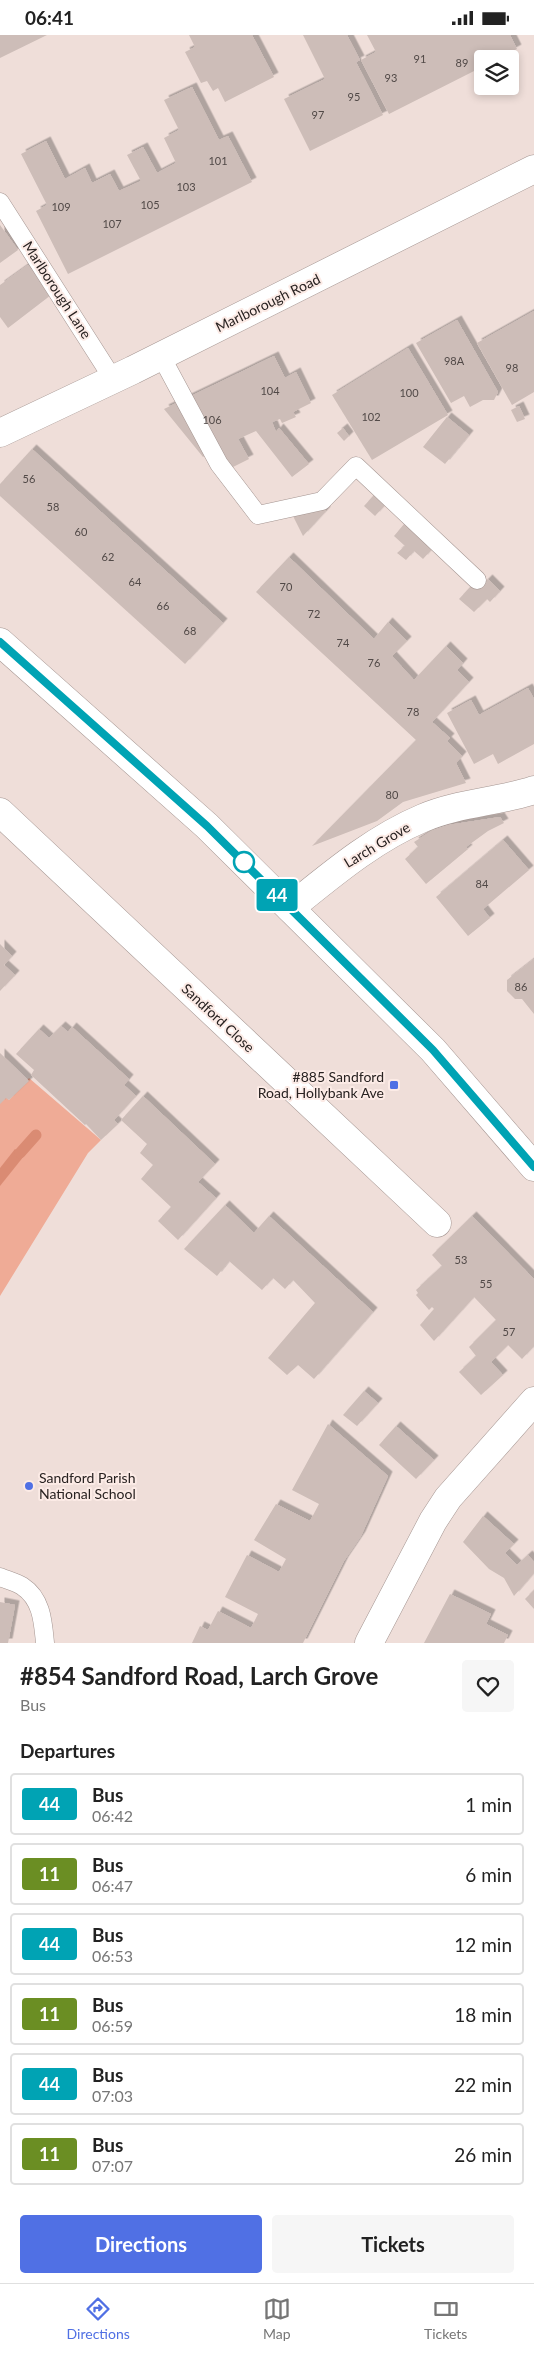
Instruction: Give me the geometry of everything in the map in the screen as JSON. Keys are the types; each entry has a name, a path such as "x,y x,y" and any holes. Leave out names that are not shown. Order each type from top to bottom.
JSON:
{"street":[{"name":"Marlborough Road","path":"0,433 161,356 534,169"},
{"path":"0,642 207,826 433,1050 534,1167"},
{"name":"Larch Grove","path":"290,908 334,872 392,833 423,818 456,807 534,790"},
{"name":"Sandford Close","path":"0,811 437,1223"},
{"path":"369,1643 433,1521 448,1498 534,1401"}],"lane":[{"name":"Marlborough Lane","path":"0,202 113,379"},
{"path":"161,356 219,464 258,515 322,501 356,466 478,580"},
{"path":"0,1577 23,1586 35,1601 43,1614 45,1643"}],"shaded area":[{"path":"29,1078 101,1140 88,1153 0,1296 0,1092 9,1100"},
{"path":"15,1149 24,1156 0,1186 0,1168"}],"building":[{"path":"0,35 47,35 0,58"},
{"path":"189,35 252,35 274,77 225,102 218,88 213,91 207,81 201,83 185,52 195,47"},
{"path":"303,35 347,35 360,60 356,62 383,115 310,151 284,99 325,79"},
{"path":"367,35 510,35 517,49 474,50 474,71 389,114 361,60 376,52"},
{"path":"192,87 219,140 228,136 252,182 68,274 36,211 47,205 21,154 46,141 65,179 85,168 92,183 110,174 119,191 141,181 127,155 143,147 157,173 176,163 164,138 179,130 164,100"},
{"path":"0,225 18,250 0,263"},
{"path":"28,265 51,295 8,328 0,317 0,285"},
{"path":"534,311 534,392 512,405 477,343"},
{"path":"457,320 498,392 494,400 483,400 470,407 464,396 451,403 416,343"},
{"path":"408,348 448,415 372,460 332,395"},
{"path":"274,356 285,378 296,372 311,403 293,412 296,417 282,423 280,419 272,422 276,432 279,428 309,464 292,477 256,431 238,439 249,459 231,468 216,449 203,457 164,409"},
{"path":"519,406 525,419 517,422 511,410"},
{"path":"447,417 469,435 445,464 423,447"},
{"path":"343,428 349,436 344,441 337,433"},
{"path":"32,449 223,623 185,664 0,496 0,484"},
{"path":"374,495 386,504 375,516 364,506"},
{"path":"325,508 326,511 303,536 293,516"},
{"path":"405,523 433,548 423,559 414,551 406,560 397,553 405,546 394,536"},
{"path":"289,557 374,639 388,622 407,641 392,656 414,680 446,646 463,663 457,670 469,682 432,722 450,738 447,741 462,756 456,763 466,783 403,802 377,821 312,846 416,740 256,592"},
{"path":"488,579 500,591 490,602 487,599 474,612 459,599 472,585 477,590"},
{"path":"528,688 534,699 534,744 498,764 493,754 474,764 447,713 471,700 479,715"},
{"path":"500,817 504,823 488,831 466,847 468,849 426,884 405,859 418,847 414,842 433,830 448,825"},
{"path":"503,840 529,870 483,909 490,918 468,936 436,897"},
{"path":"0,944 12,956 4,965 15,975 0,991"},
{"path":"534,959 534,1014 522,999 515,999 507,991 507,980"},
{"path":"61,1026 68,1032 72,1027 129,1079 124,1085 136,1096 114,1120 118,1124 101,1140 86,1124 31,1075 34,1070 16,1054 39,1029 49,1038"},
{"path":"0,1053 29,1081 9,1100 6,1098 0,1104"},
{"path":"143,1096 215,1164 198,1182 216,1198 178,1240 158,1221 171,1207 141,1179 153,1165 140,1153 147,1144 121,1120"},
{"path":"225,1205 254,1233 269,1216 373,1312 314,1379 298,1365 287,1375 268,1358 315,1303 293,1280 285,1289 273,1278 262,1290 229,1261 217,1276 184,1249"},
{"path":"472,1216 534,1279 534,1346 522,1359 508,1345 491,1362 503,1375 481,1395 459,1372 476,1356 469,1347 496,1320 474,1297 434,1341 420,1325 434,1309 432,1307 429,1310 416,1295 418,1293 416,1290 442,1266 432,1255"},
{"path":"364,1391 378,1403 357,1426 343,1415"},
{"path":"328,1424 388,1476 361,1536 344,1561 303,1643 192,1643 200,1626 208,1630 218,1611 251,1628 258,1614 225,1597 247,1555 279,1572 286,1559 254,1540 276,1504 310,1521 319,1504 292,1490"},
{"path":"396,1426 434,1460 416,1479 379,1445"},
{"path":"483,1516 514,1544 505,1553 517,1565 528,1555 534,1562 534,1573 514,1596 504,1578 489,1569 463,1542"},
{"path":"534,1590 534,1609 525,1599"},
{"path":"450,1594 491,1614 486,1624 508,1635 504,1643 424,1643"},
{"path":"0,1602 15,1605 8,1643 0,1643"}],"waterway":[{"path":"20,1153 36,1135"}],"bus line":[{"name":"44","path":"0,642 207,826 433,1050 534,1167"}],"place":[{"name":"#885 Sandford Road, Hollybank Ave","path":"394,1085"},
{"name":"Sandford Parish National School","path":"29,1486"}]}
